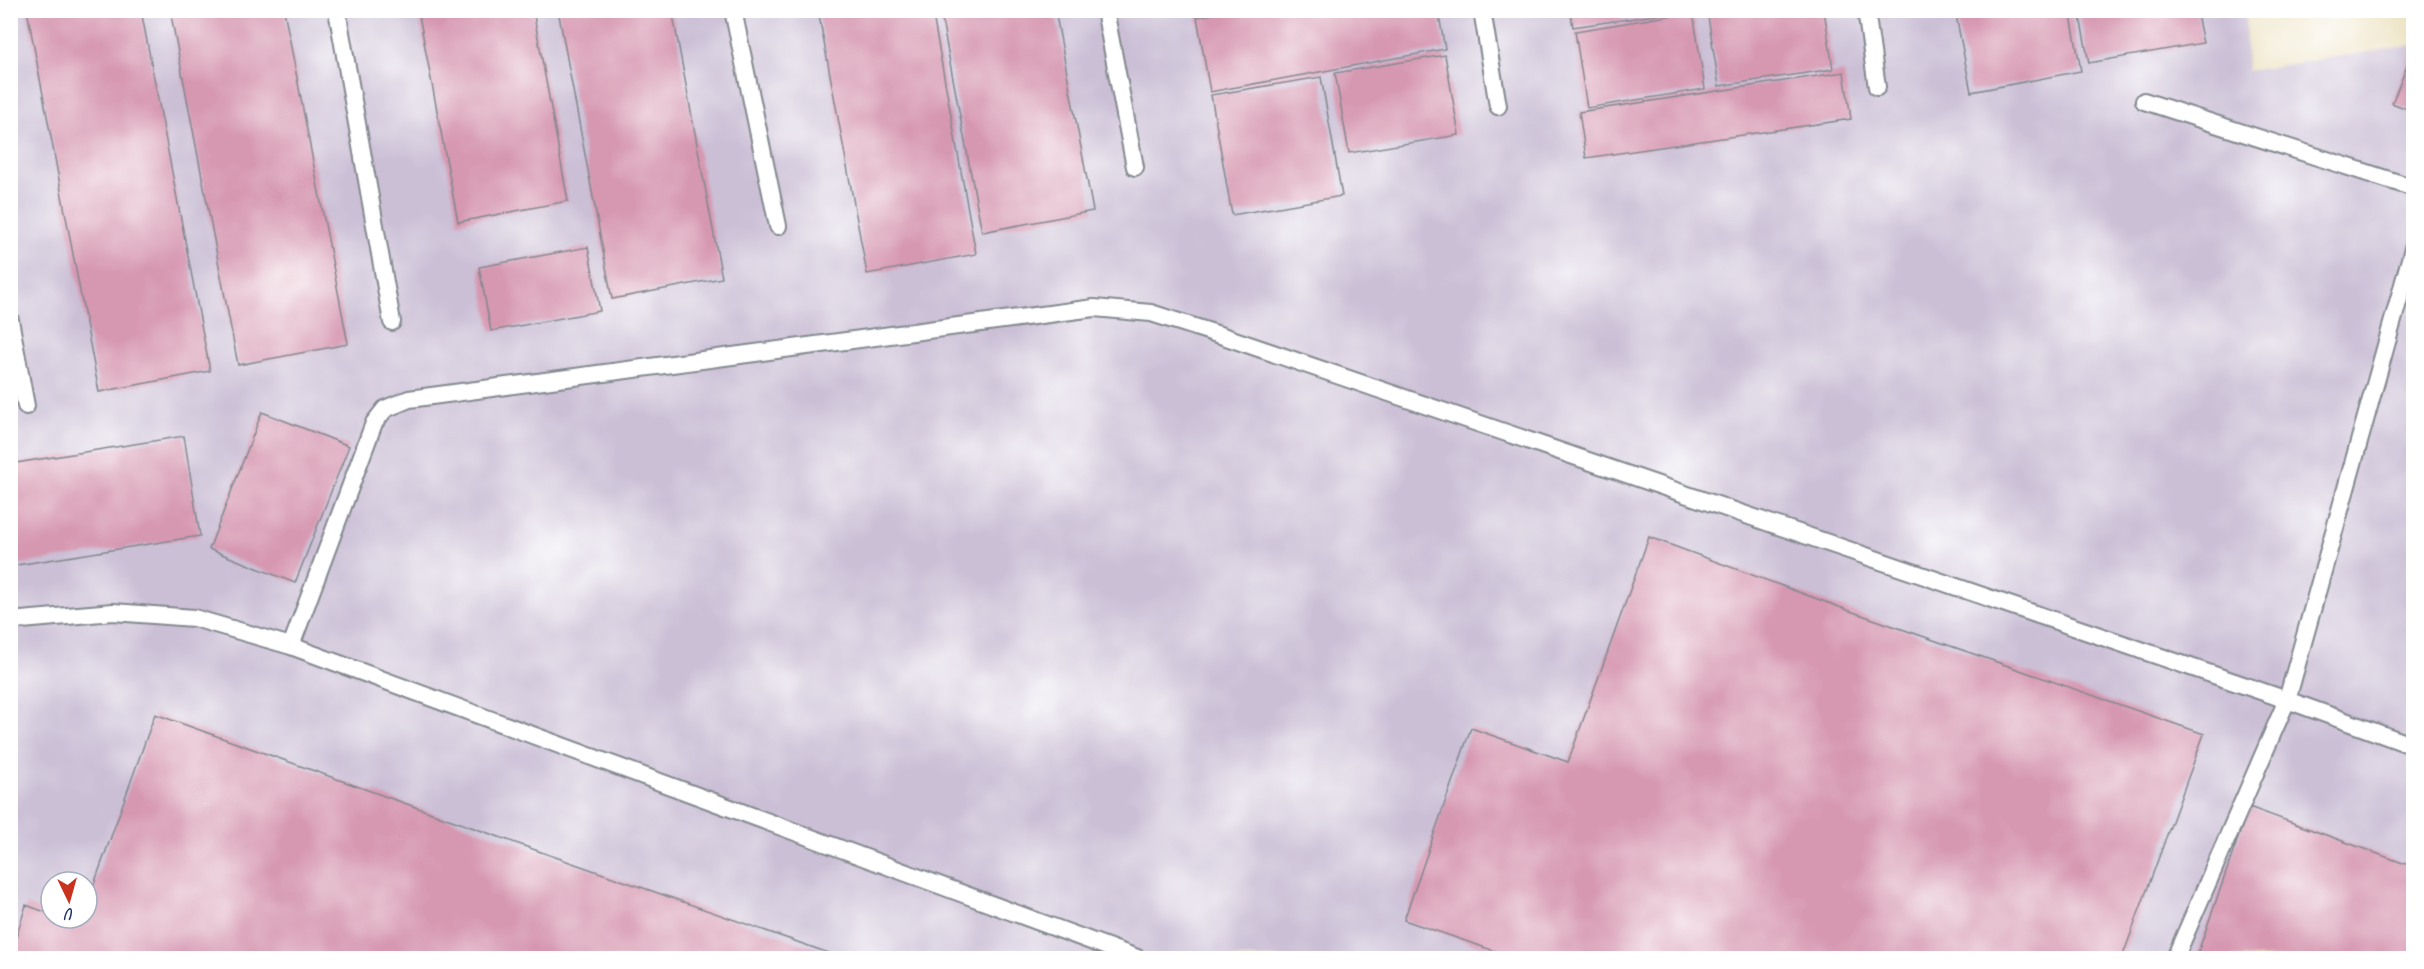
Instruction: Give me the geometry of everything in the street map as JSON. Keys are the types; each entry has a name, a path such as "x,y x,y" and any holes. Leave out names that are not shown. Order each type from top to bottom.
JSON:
{"lane":[{"path":"337,10 392,322"},
{"path":"733,10 778,226"},
{"path":"1105,10 1135,166"},
{"path":"1482,10 1498,106"},
{"path":"1866,10 1877,87"},
{"path":"2144,101 2414,189"},
{"path":"2175,958 2287,700 2414,245"},
{"path":"291,646 374,423 385,409 409,399 1094,308 1151,313 1213,333 2287,700 2414,746"},
{"path":"10,320 26,406"},
{"path":"10,621 113,612 194,618 291,646 1137,958"}],"shaded area":[{"path":"2245,10 2247,71 2413,45 2413,958 11,958 10,11"}],"building":[{"path":"27,10 141,10 210,371 99,392"},
{"path":"170,10 284,10 348,344 238,365"},
{"path":"418,10 533,10 568,201 458,222"},
{"path":"558,10 672,10 722,278 612,299"},
{"path":"818,10 932,10 976,254 867,274"},
{"path":"940,10 1055,10 1093,211 982,232"},
{"path":"1233,10 1438,10 1445,49 1210,92 1197,17"},
{"path":"1570,10 1676,10 1676,12 1573,27"},
{"path":"1707,10 1824,10 1833,69 1719,86"},
{"path":"1955,10 2070,10 2081,71 1971,92"},
{"path":"2115,10 2196,10 2203,43 2089,63 2080,17"},
{"path":"1693,12 1705,89 1587,108 1575,31"},
{"path":"2414,51 2414,112 2392,103"},
{"path":"1445,55 1459,135 1349,153 1335,73"},
{"path":"1844,72 1851,119 1586,158 1579,112"},
{"path":"1321,77 1342,196 1232,215 1211,95"},
{"path":"588,247 600,311 491,331 479,267"},
{"path":"262,412 349,446 295,583 209,549"},
{"path":"184,436 200,536 10,566 10,464"},
{"path":"1649,537 1850,611 2204,734 2122,958 1515,958 1404,920 1471,728 1568,762"},
{"path":"155,714 843,958 10,958 10,936 16,938 26,905 39,910 39,930 99,930 99,870"},
{"path":"2249,807 2414,867 2414,958 2196,958"}]}
